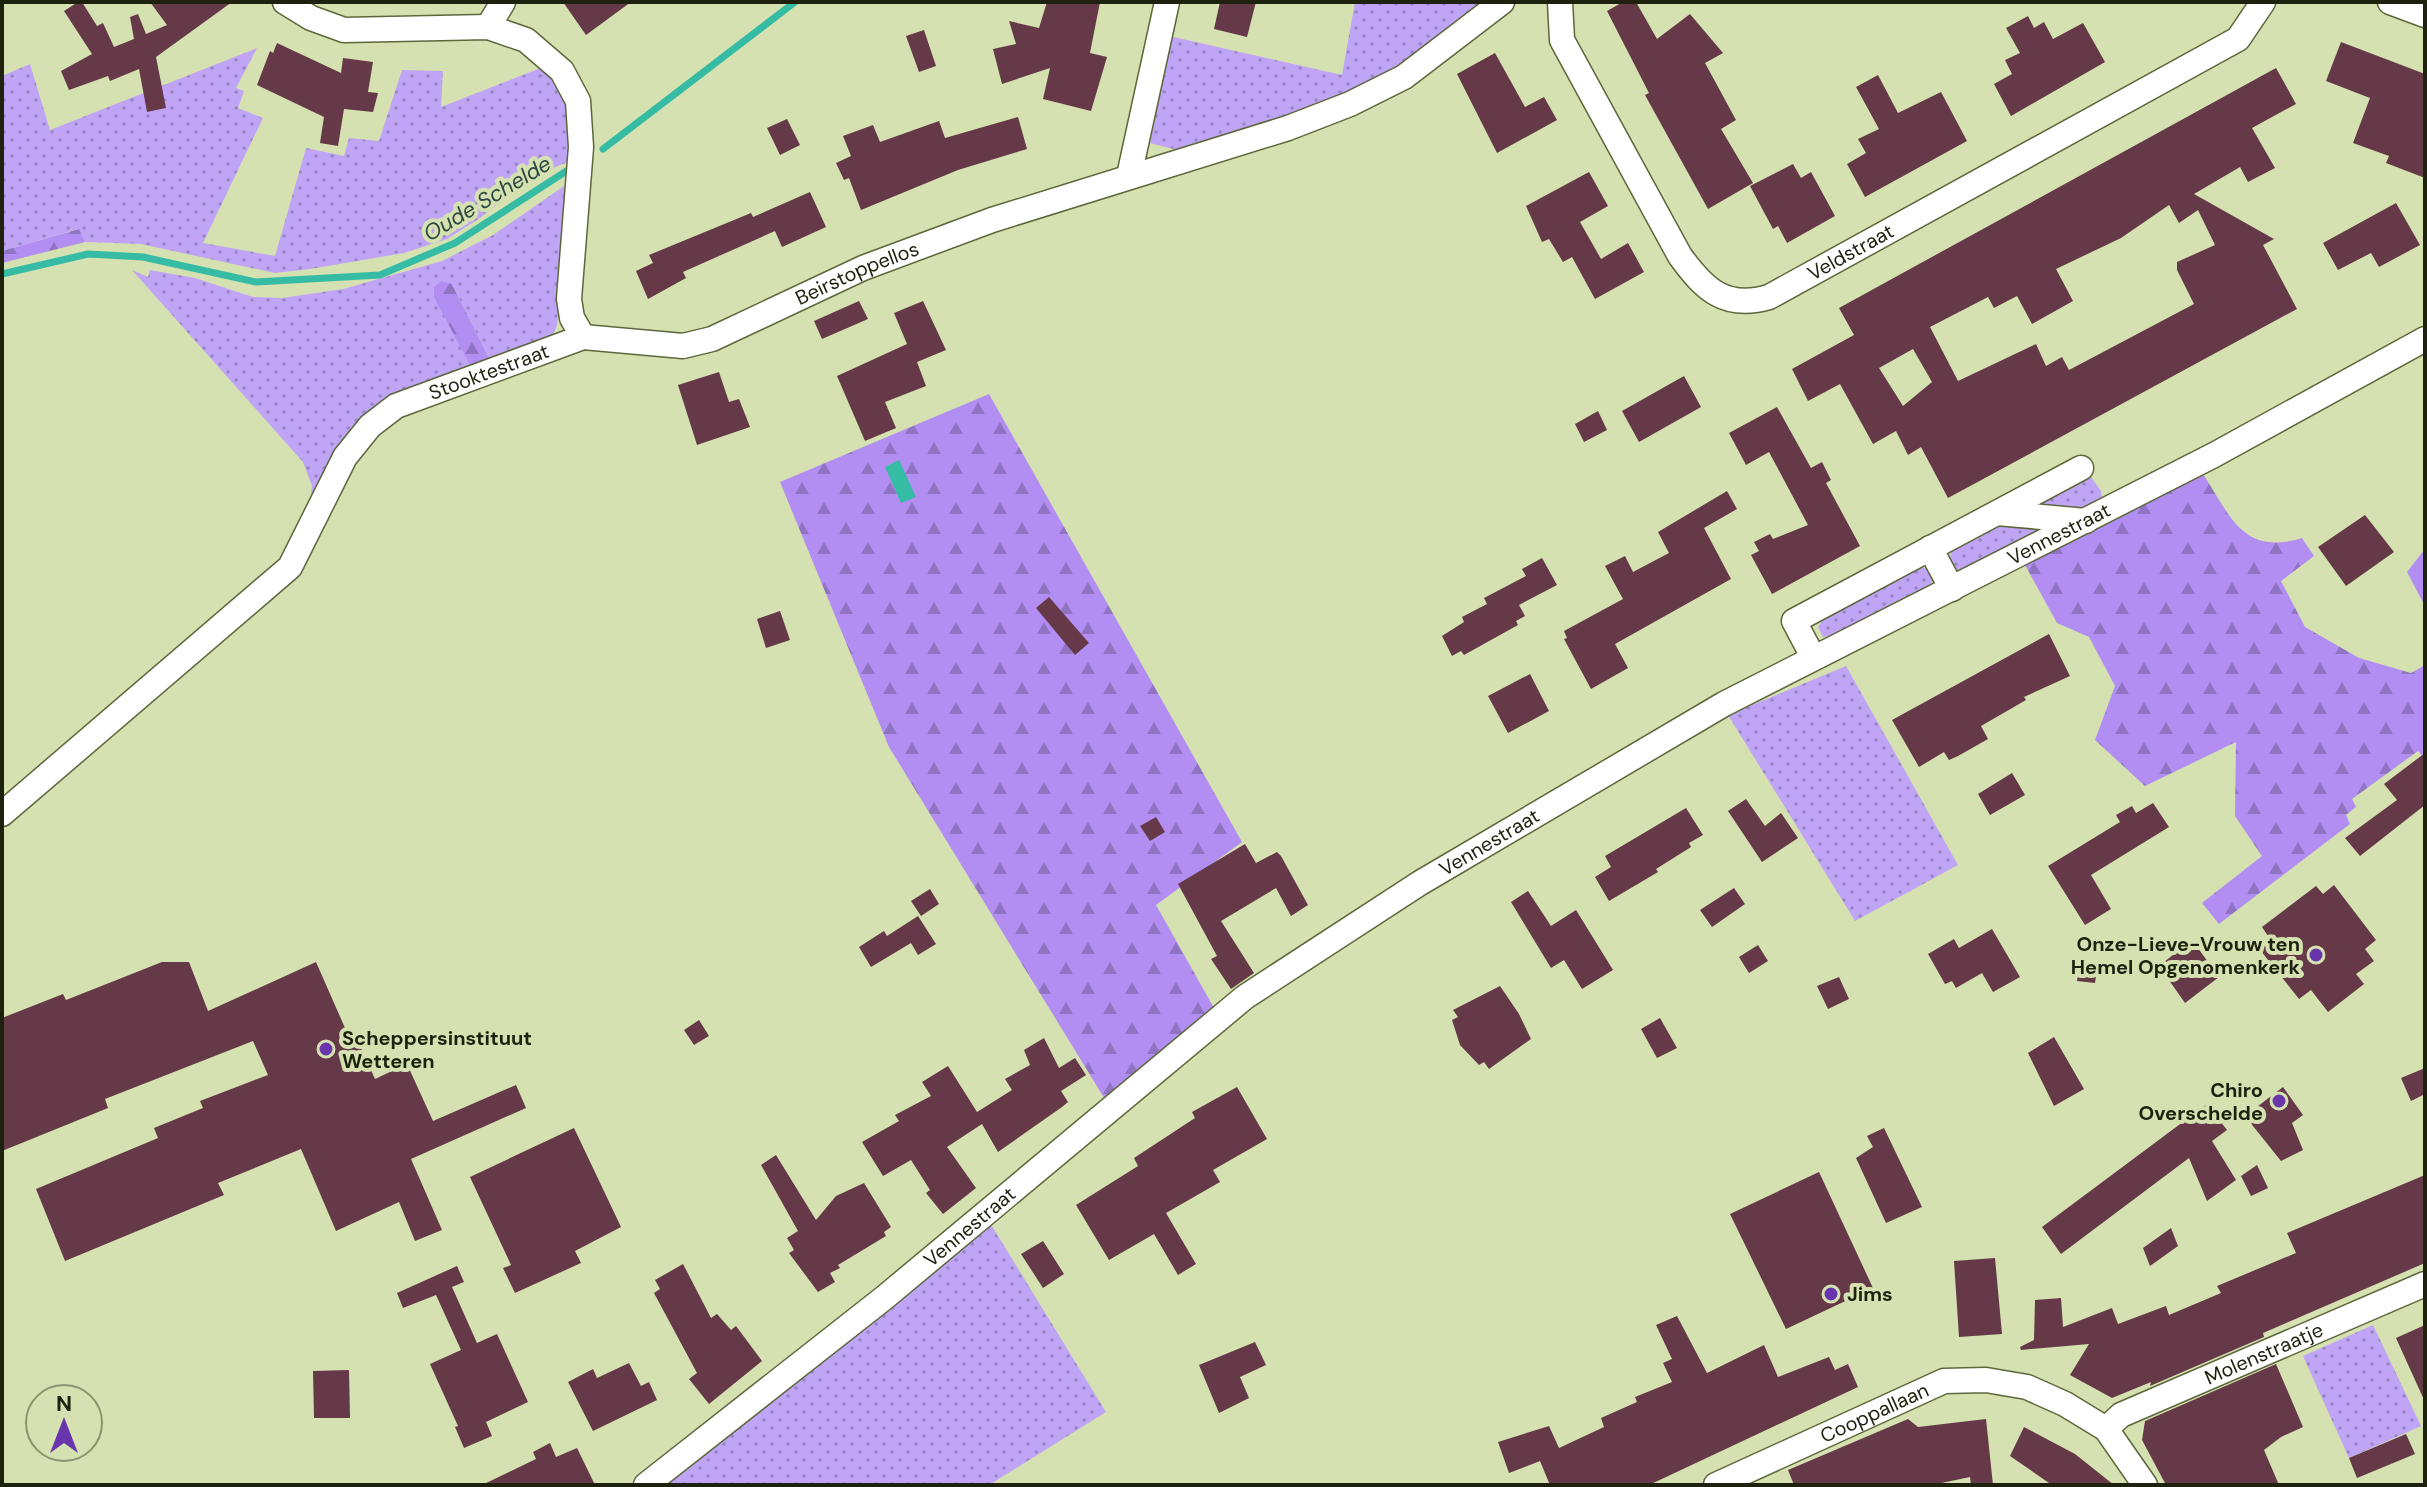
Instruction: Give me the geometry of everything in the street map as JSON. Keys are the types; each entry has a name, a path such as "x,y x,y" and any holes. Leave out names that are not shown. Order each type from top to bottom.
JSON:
{"street":[{"path":"285,2 311,18 344,30 488,27 526,40 562,71 578,101 581,147 569,299 572,318 583,337"},
{"path":"488,27 503,2"},
{"path":"1129,176 1167,2"},
{"name":"Beirstoppellos","path":"583,337 683,346 712,339 863,268 992,220 1288,128 1350,104 1404,77 1502,2"},
{"name":"Veldstraat","path":"1560,2 1562,40 1680,256 1703,288 1750,303 1783,290 2238,39 2263,2"},
{"path":"2390,2 2425,15"},
{"name":"Stooktestraat","path":"2,814 290,567 345,457 370,426 396,406 583,337"},
{"name":"Vennestraat","path":"646,1485 884,1298 1245,997 1517,823 1813,657 2088,521 2425,339"},
{"path":"1813,657 1794,621 2081,468"},
{"path":"1997,513 2088,521"},
{"path":"1930,548 1952,589"},
{"name":"Molenstraatje","path":"2106,1429 2121,1415 2425,1284"},
{"name":"Cooppallaan","path":"1716,1485 1944,1381 1986,1380 2027,1387 2065,1404 2106,1429 2145,1485"}],"shaded area":[{"path":"1355,2 1487,2 1402,67 1327,105 1289,114 1185,152 1150,143 1169,36 1342,75"},
{"path":"257,48 236,88 244,91 238,108 263,118 203,243 275,256 306,148 344,156 349,138 379,141 402,70 443,71 441,107 543,67 560,90 568,110 570,161 532,177 480,218 447,239 404,253 310,269 275,273 141,244 85,242 78,229 2,251 2,76 30,64 50,130"},
{"path":"567,184 557,325 553,335 490,360 452,284 471,367 414,387 372,412 339,449 310,502 312,486 303,462 132,270 148,277 150,270 195,278 253,297 282,298 343,289 442,261 493,235"},
{"path":"2088,473 2101,491 2102,504 2080,514 2021,509"},
{"path":"2004,520 2066,526 1963,573 1953,570 1949,563 1952,546"},
{"path":"1917,567 1930,569 1933,576 1931,586 1846,634 1823,637 1818,627 1826,615"},
{"path":"1846,666 1958,865 1855,921 1728,715"},
{"path":"990,1223 1106,1412 989,1485 658,1485"},
{"path":"2373,1325 2421,1426 2349,1458 2303,1356"}],"green space":[{"path":"79,229 85,242 2,263 2,251"},
{"path":"441,281 452,284 490,360 471,367 434,297 434,287"},
{"path":"989,394 1242,842 1156,905 1214,1008 1106,1101 889,747 780,482"},
{"path":"2203,474 2241,529 2266,542 2302,538 2314,556 2281,581 2305,627 2359,658 2411,673 2425,665 2425,759 2418,751 2352,799 2356,807 2346,815 2350,824 2219,924 2202,903 2262,856 2235,816 2236,742 2145,786 2095,740 2115,686 2089,637 2057,623 2025,565"},
{"path":"2425,549 2425,606 2407,572"}],"water":[{"path":"899,460 916,497 901,503 885,467"}],"building":[{"path":"82,2 97,26 103,23 114,47 134,39 130,17 138,14 146,34 167,25 150,2 232,2 156,57 166,108 147,112 139,69 110,81 108,76 69,90 61,71 92,54 64,11"},
{"path":"563,2 631,2 586,35"},
{"path":"1047,2 1100,2 1090,53 1107,57 1091,111 1043,99 1050,68 1002,84 993,49 1016,44 1009,21 1039,28"},
{"path":"1220,2 1256,2 1247,37 1214,29"},
{"path":"1623,2 1636,2 1657,39 1690,14 1723,53 1705,63 1736,120 1721,129 1753,183 1708,209 1645,95 1649,93 1607,11"},
{"path":"2028,16 2034,28 2044,22 2053,39 2083,23 2105,62 2011,116 1994,84 2012,74 2005,60 2020,53 2006,28"},
{"path":"924,30 936,66 919,72 906,36"},
{"path":"2341,42 2425,74 2425,178 2386,163 2389,156 2353,143 2370,98 2326,81"},
{"path":"277,43 341,73 343,58 373,62 368,92 378,93 373,112 344,109 338,146 320,143 324,117 257,85 270,51 273,53"},
{"path":"1495,53 1525,107 1544,97 1557,120 1497,153 1457,74"},
{"path":"2276,68 2296,104 2252,128 2275,168 2248,182 2240,167 2194,194 2274,239 2263,245 2297,309 1948,498 1921,447 1908,455 1896,431 1873,444 1840,384 1808,401 1792,369 1854,335 1839,308","holes":["2169,205 2179,223 2198,210 2215,245 2177,262 2177,270 2194,304 2069,370 2062,357 2046,366 2036,344 1958,381 1930,327 1988,297 1994,308 2017,296 2032,324 2073,301 2056,269 2121,238","1913,349 1932,382 1903,406 1879,368"]},
{"path":"1878,75 1898,113 1941,92 1967,141 1865,197 1847,164 1866,153 1858,139 1879,129 1856,87"},
{"path":"1018,117 1027,149 958,170 861,210 849,178 844,180 836,163 851,156 843,136 873,125 880,142 939,121 945,138"},
{"path":"787,119 800,145 780,155 767,128"},
{"path":"1793,164 1801,178 1811,172 1835,216 1787,243 1778,226 1773,229 1750,186"},
{"path":"1589,172 1608,206 1580,222 1601,259 1628,243 1644,272 1595,299 1572,257 1563,262 1549,239 1542,242 1526,206"},
{"path":"810,192 826,227 782,247 775,231 683,272 686,278 648,299 636,271 653,263 649,255 751,213 753,217"},
{"path":"2396,203 2420,245 2379,267 2371,253 2338,270 2323,243"},
{"path":"859,301 868,319 822,339 814,321"},
{"path":"923,301 946,350 917,362 926,386 885,402 896,428 865,441 837,376 907,344 894,313"},
{"path":"719,372 729,402 739,399 750,427 697,445 678,385"},
{"path":"1684,376 1701,407 1639,442 1622,411"},
{"path":"1777,407 1811,468 1822,462 1831,480 1826,483 1860,546 1772,594 1751,555 1759,551 1754,542 1770,534 1773,539 1808,525 1769,452 1746,465 1729,433"},
{"path":"1598,411 1607,430 1584,442 1575,424"},
{"path":"1727,491 1737,509 1704,528 1731,579 1615,644 1628,668 1591,689 1564,639 1567,638 1564,631 1623,599 1605,566 1625,556 1633,572 1669,553 1658,532"},
{"path":"2365,515 2394,552 2346,586 2318,547"},
{"path":"1542,558 1557,585 1519,605 1525,616 1516,621 1518,625 1464,655 1461,651 1452,656 1442,636 1464,622 1462,617 1487,604 1484,598 1526,576 1522,569"},
{"path":"1049,597 1089,643 1075,655 1036,608"},
{"path":"780,611 790,640 766,648 757,619"},
{"path":"2049,634 2070,676 2024,697 2026,700 1981,726 1988,739 1949,760 1944,752 1919,767 1892,720"},
{"path":"1530,674 1549,711 1508,733 1488,696"},
{"path":"2425,753 2425,805 2360,856 2345,838 2397,800 2384,784"},
{"path":"2012,773 2025,795 1990,815 1978,794"},
{"path":"1746,799 1765,826 1781,813 1798,838 1762,862 1728,811"},
{"path":"2153,803 2169,827 2091,875 2111,909 2085,925 2048,866 2120,822 2116,815 2132,806 2136,813"},
{"path":"1686,808 1703,835 1689,843 1691,847 1656,869 1658,872 1609,901 1595,877 1611,867 1605,856"},
{"path":"1156,817 1165,832 1150,841 1140,826"},
{"path":"1245,844 1256,863 1277,852 1308,905 1291,916 1276,888 1221,921 1254,973 1231,989 1211,959 1217,956 1178,884"},
{"name":"Onze-Lieve-Vrouw ten Hemel Opgenomenkerk","path":"2334,885 2376,940 2365,949 2374,961 2356,974 2364,984 2328,1012 2311,990 2299,999 2257,946 2268,936 2262,927 2316,886 2323,894"},
{"path":"1734,888 1745,904 1712,927 1700,910"},
{"path":"930,889 939,904 921,916 911,901"},
{"path":"1528,891 1551,926 1576,910 1613,970 1582,989 1564,960 1551,968 1511,902"},
{"path":"918,916 936,944 918,955 911,943 871,967 859,947 884,931 887,936"},
{"path":"1992,929 2020,977 1993,992 1982,973 1956,988 1952,981 1945,984 1928,954 1954,939 1959,948"},
{"path":"2192,940 2219,977 2185,1003 2159,966"},
{"path":"1758,945 1768,961 1749,973 1739,957"},
{"path":"2080,960 2098,963 2095,983 2077,981"},
{"path":"162,962 189,962 208,1011 316,962 349,1037 355,1035 375,1079 407,1064 433,1121 516,1085 526,1108 411,1159 442,1230 415,1241 399,1202 336,1231 301,1149 218,1183 224,1195 65,1261 36,1189 158,1138 154,1128 203,1108 200,1101 268,1075 253,1041 105,1099 108,1108 2,1151 2,1018 63,994 66,1000"},
{"path":"1839,977 1849,999 1828,1009 1817,986"},
{"path":"1500,986 1531,1039 1489,1069 1484,1062 1479,1065 1460,1045 1452,1020 1458,1017 1453,1010"},
{"path":"1660,1018 1677,1048 1657,1058 1641,1029"},
{"path":"699,1020 709,1036 694,1045 684,1030"},
{"path":"2054,1037 2084,1089 2054,1106 2028,1053"},
{"path":"1044,1038 1059,1068 1075,1058 1086,1075 1061,1091 1068,1102 998,1152 982,1124 947,1147 976,1188 943,1214 926,1193 930,1190 911,1160 883,1176 862,1142 899,1121 895,1115 931,1096 922,1082 948,1066 977,1112 1012,1090 1005,1079 1030,1065 1024,1050"},
{"path":"2425,1068 2425,1094 2411,1101 2401,1078"},
{"path":"1237,1087 1267,1139 1213,1170 1220,1182 1166,1213 1196,1264 1178,1275 1154,1234 1109,1260 1076,1205 1138,1166 1134,1158 1195,1118 1192,1112"},
{"name":"Chiro Overschelde","path":"2283,1087 2303,1115 2292,1123 2303,1150 2281,1161 2245,1116"},
{"path":"2207,1104 2227,1130 2212,1141 2236,1180 2207,1201 2189,1158 2061,1254 2042,1227"},
{"path":"574,1128 621,1227 575,1251 581,1263 515,1293 503,1268 511,1265 470,1177"},
{"path":"1884,1128 1922,1207 1886,1223 1856,1158 1873,1147 1867,1136"},
{"path":"776,1155 816,1220 836,1196 864,1183 891,1227 884,1232 886,1236 838,1265 840,1268 830,1273 835,1282 818,1292 789,1253 794,1250 787,1238 798,1231 761,1165"},
{"path":"2257,1165 2268,1188 2251,1196 2241,1176"},
{"path":"1819,1172 1873,1288 1786,1329 1730,1214"},
{"path":"2425,1175 2425,1263 2263,1333 2264,1337 2150,1386 2151,1382 2112,1398 2070,1375 2089,1344 2021,1350 2020,1347 2034,1340 2035,1300 2061,1298 2063,1327 2112,1308 2118,1324 2166,1306 2169,1315 2221,1293 2217,1286 2296,1253 2287,1233"},
{"path":"2171,1228 2178,1246 2150,1266 2143,1248"},
{"path":"1043,1241 1064,1274 1043,1288 1021,1254"},
{"path":"1995,1258 2002,1334 1959,1337 1954,1261"},
{"path":"683,1264 711,1318 717,1314 731,1330 736,1326 762,1361 709,1404 689,1379 697,1373 654,1293 660,1289 655,1280"},
{"path":"457,1266 464,1282 452,1287 477,1343 497,1334 528,1402 486,1422 492,1436 464,1448 455,1427 458,1426 430,1364 461,1350 436,1295 403,1308 397,1293"},
{"path":"1677,1316 1707,1373 1764,1345 1778,1377 1829,1357 1835,1370 1848,1364 1858,1387 1649,1485 1550,1485 1540,1461 1509,1473 1498,1442 1549,1426 1559,1448 1604,1427 1601,1418 1637,1402 1635,1397 1672,1382 1663,1363 1672,1359 1656,1325"},
{"path":"2425,1325 2425,1402 2396,1338"},
{"path":"1255,1342 1266,1365 1240,1377 1249,1398 1219,1413 1199,1365"},
{"path":"629,1363 641,1386 649,1382 657,1400 593,1431 568,1382 593,1369 597,1378"},
{"path":"2276,1364 2303,1427 2281,1437 2264,1450 2279,1485 2166,1485 2142,1440 2145,1421"},
{"path":"349,1370 350,1418 314,1418 313,1371"},
{"path":"1908,1419 1918,1427 1986,1419 1993,1485 1971,1485 1970,1477 1932,1485 1794,1485 1788,1470"},
{"path":"2024,1427 2075,1454 2114,1485 2052,1485 2010,1456"},
{"path":"2406,1434 2415,1454 2357,1478 2349,1458"},
{"path":"550,1443 556,1457 577,1448 595,1485 482,1485 536,1459 533,1452"}],"waterway":[{"name":"Oude Schelde","path":"603,149 795,2"},
{"name":"Oude Schelde","path":"2,274 88,254 143,257 256,282 380,275 455,243 568,170"}],"place":[{"name":"Onze-Lieve-Vrouw ten Hemel Opgenomenkerk","path":"2316,955"},
{"name":"Scheppersinstituut Wetteren","path":"326,1049"},
{"name":"Chiro Overschelde","path":"2279,1101"},
{"name":"Jims","path":"1831,1294"}]}
